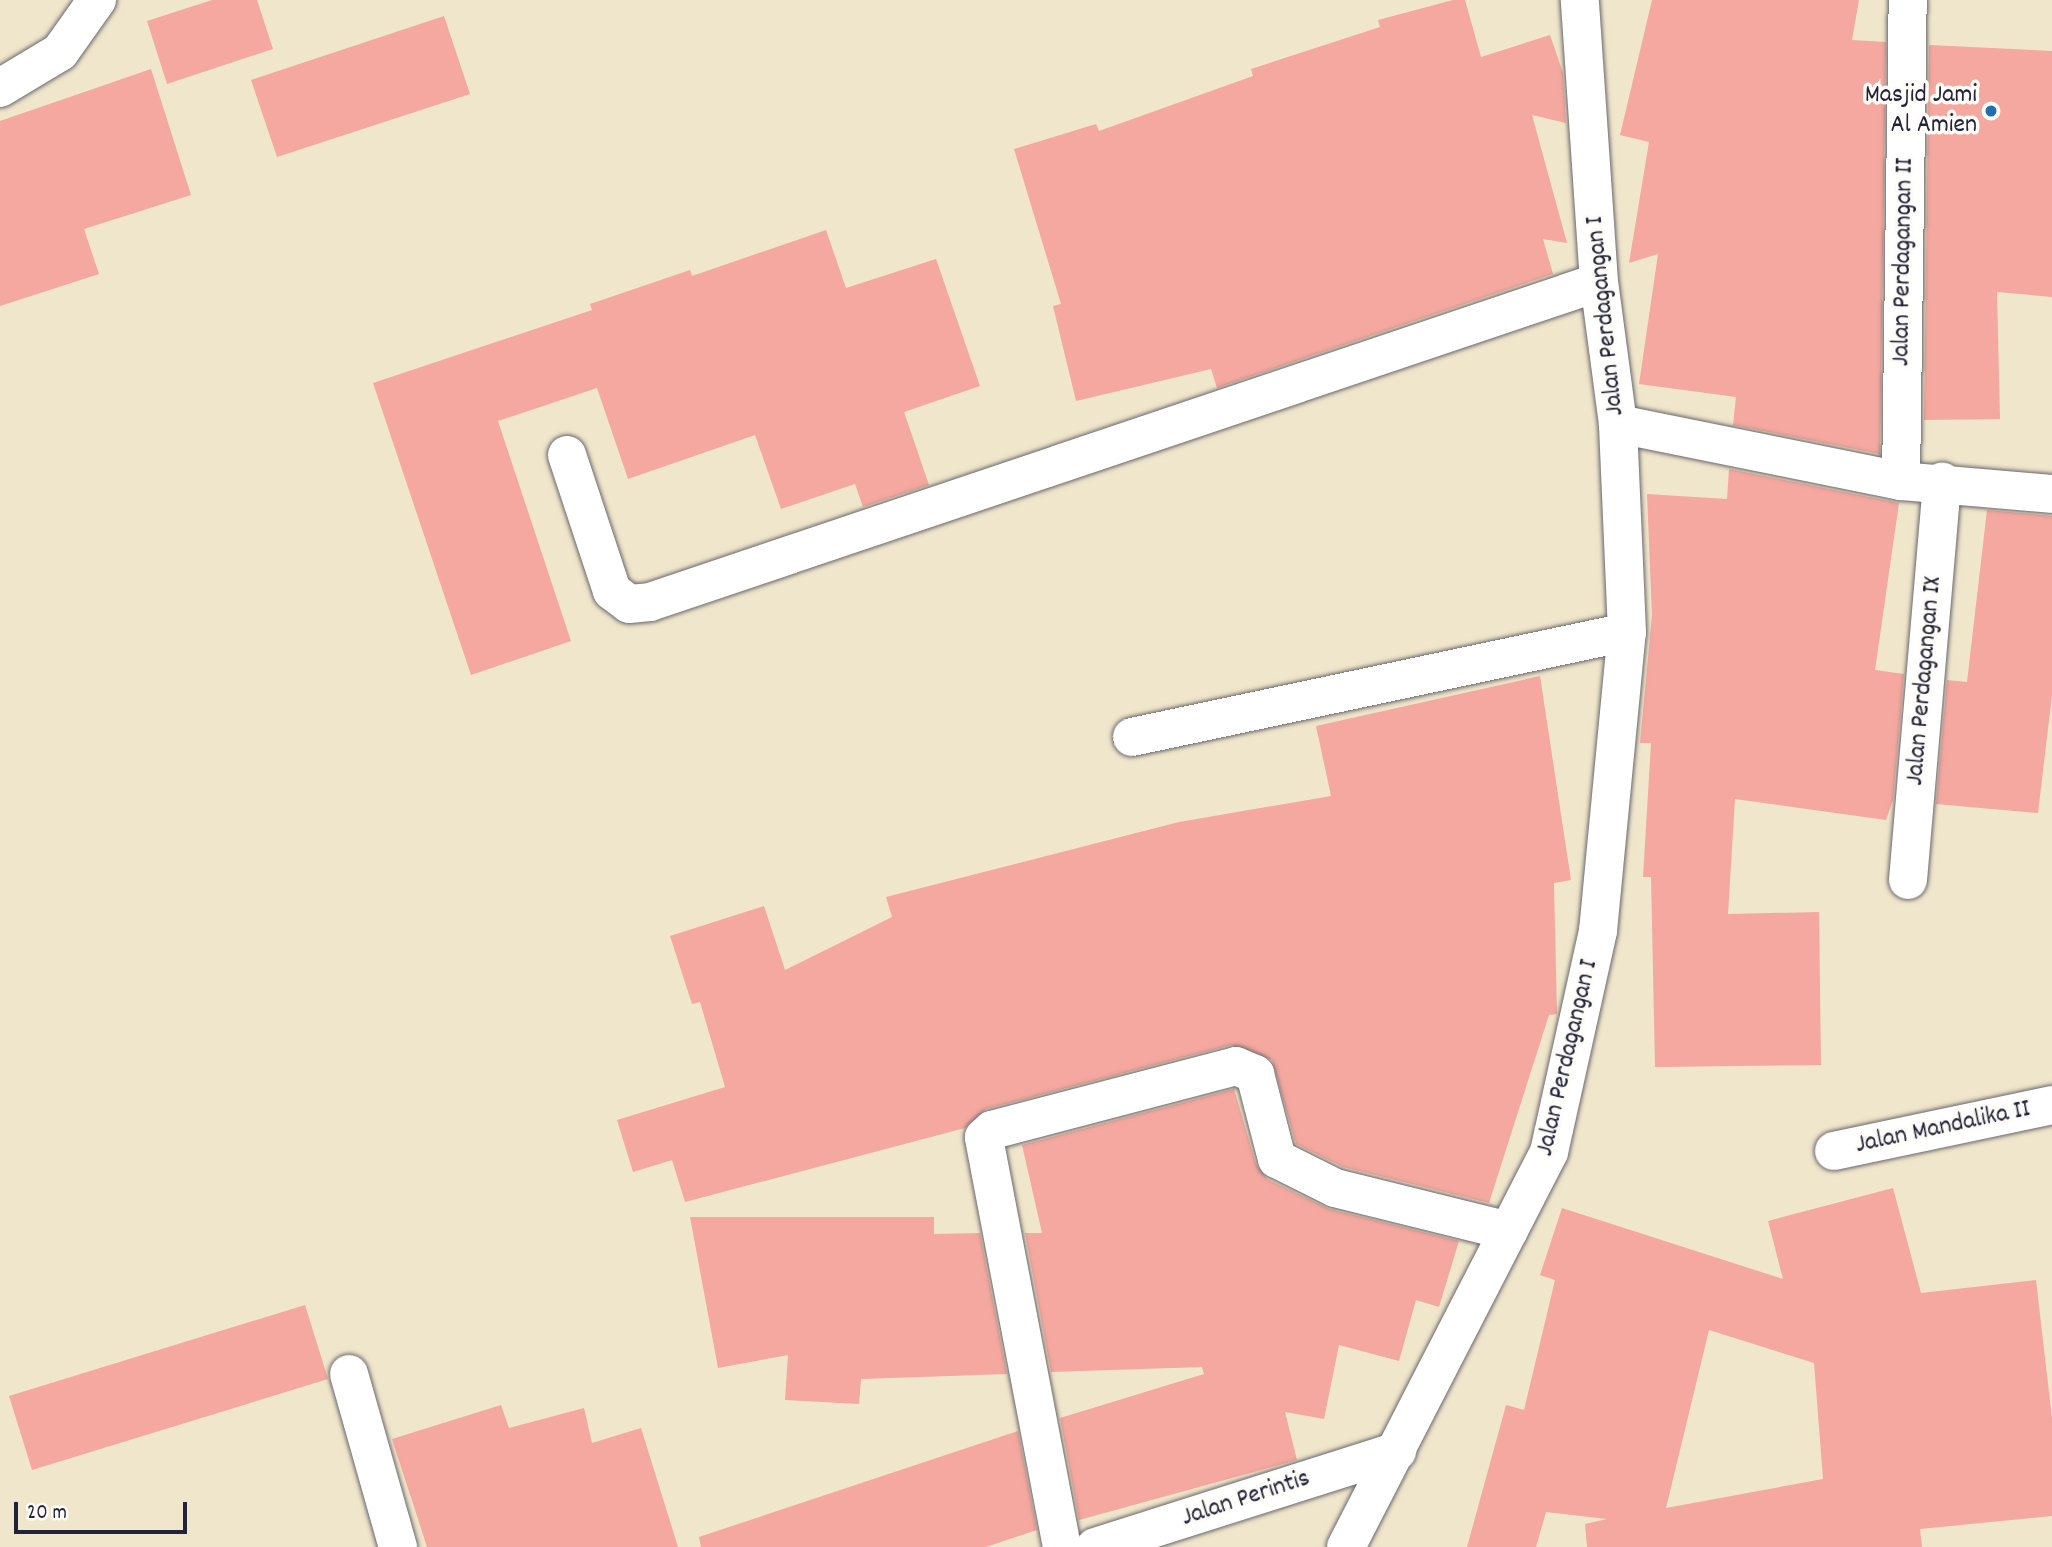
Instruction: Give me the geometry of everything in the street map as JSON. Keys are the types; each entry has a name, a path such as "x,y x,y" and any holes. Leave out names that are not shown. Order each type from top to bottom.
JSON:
{"street":[{"path":"0,88 60,52 97,0"},
{"name":"Jalan Perdagangan I","path":"1346,1547 1549,1152 1598,931 1626,632 1618,424 1599,282 1580,0"},
{"name":"Jalan Perdagangan II","path":"1902,481 1908,0"},
{"path":"567,455 612,591 629,604 650,602 1599,282"},
{"path":"1618,424 1902,481 1942,481 2052,494"},
{"name":"Jalan Perdagangan IX","path":"1908,880 1942,481"},
{"path":"1132,737 1626,632"},
{"path":"1062,1547 985,1137 992,1130 1236,1066 1255,1074 1277,1159 1335,1188 1509,1231"},
{"name":"Jalan Mandalika II","path":"1834,1151 2052,1105"},
{"path":"349,1374 398,1547"},
{"name":"Jalan Perintis","path":"1095,1547 1397,1451"}],"building":[{"path":"212,0 257,0 273,49 167,84 147,21"},
{"path":"1453,0 1465,0 1481,57 1550,35 1563,73 1566,123 1532,115 1567,243 1543,239 1553,274 1217,388 1211,369 1076,401 1053,306 1061,304 1014,149 1096,124 1099,131 1253,76 1251,69 1380,27 1378,20"},
{"path":"1652,0 1859,0 1852,40 1886,42 1880,454 1733,425 1736,397 1639,384 1658,254 1629,263 1649,142 1620,135"},
{"path":"444,16 470,94 277,157 251,80"},
{"path":"1929,45 2052,51 2052,297 1997,292 2000,419 1924,420"},
{"path":"151,69 191,195 84,229 99,274 0,306 0,121"},
{"path":"826,230 846,288 936,259 980,386 904,412 929,485 863,507 855,484 781,509 755,435 628,479 597,388 498,421 571,641 471,675 373,383 592,310 590,304 690,270 692,276"},
{"path":"1729,469 1899,503 1875,670 1904,674 1893,800 1886,820 1735,799 1728,914 1819,912 1821,1065 1655,1067 1651,877 1643,877 1651,743 1640,743 1652,615 1647,494 1727,499"},
{"path":"1987,510 2052,516 2052,695 2038,813 1936,804 1947,680 1967,682"},
{"path":"1540,676 1571,880 1554,883 1557,1014 1549,1015 1489,1203 1343,1167 1296,1144 1272,1060 1231,1045 986,1109 965,1128 685,1202 672,1160 633,1172 617,1120 725,1087 700,1002 692,1004 670,936 764,906 785,970 892,917 886,897 1179,822 1331,796 1316,726"},
{"path":"1234,1089 1256,1164 1267,1179 1329,1209 1459,1241 1439,1307 1416,1300 1399,1361 1339,1345 1324,1419 1285,1412 1297,1460 1079,1520 1060,1418 1204,1374 1202,1367 1051,1372 1025,1233 1042,1233 1022,1145"},
{"path":"1893,1188 1921,1293 2036,1280 2052,1418 2052,1516 1920,1529 1922,1547 1587,1547 1585,1524 1607,1519 1546,1512 1536,1547 1467,1547 1506,1405 1524,1410 1555,1280 1540,1275 1562,1208 1783,1279 1768,1221","holes":["1709,1330 1814,1363 1823,1479 1666,1508"]},
{"path":"690,1217 934,1217 934,1234 980,1233 1007,1374 861,1379 859,1404 785,1400 788,1355 718,1368"},
{"path":"305,1305 328,1379 32,1470 9,1396"},
{"path":"501,1405 509,1428 584,1408 592,1443 641,1428 678,1547 427,1547 392,1439"},
{"path":"1018,1431 1037,1530 986,1547 701,1547 699,1537"}],"place":[{"name":"Masjid Jami Al Amien","path":"1991,111"}]}
